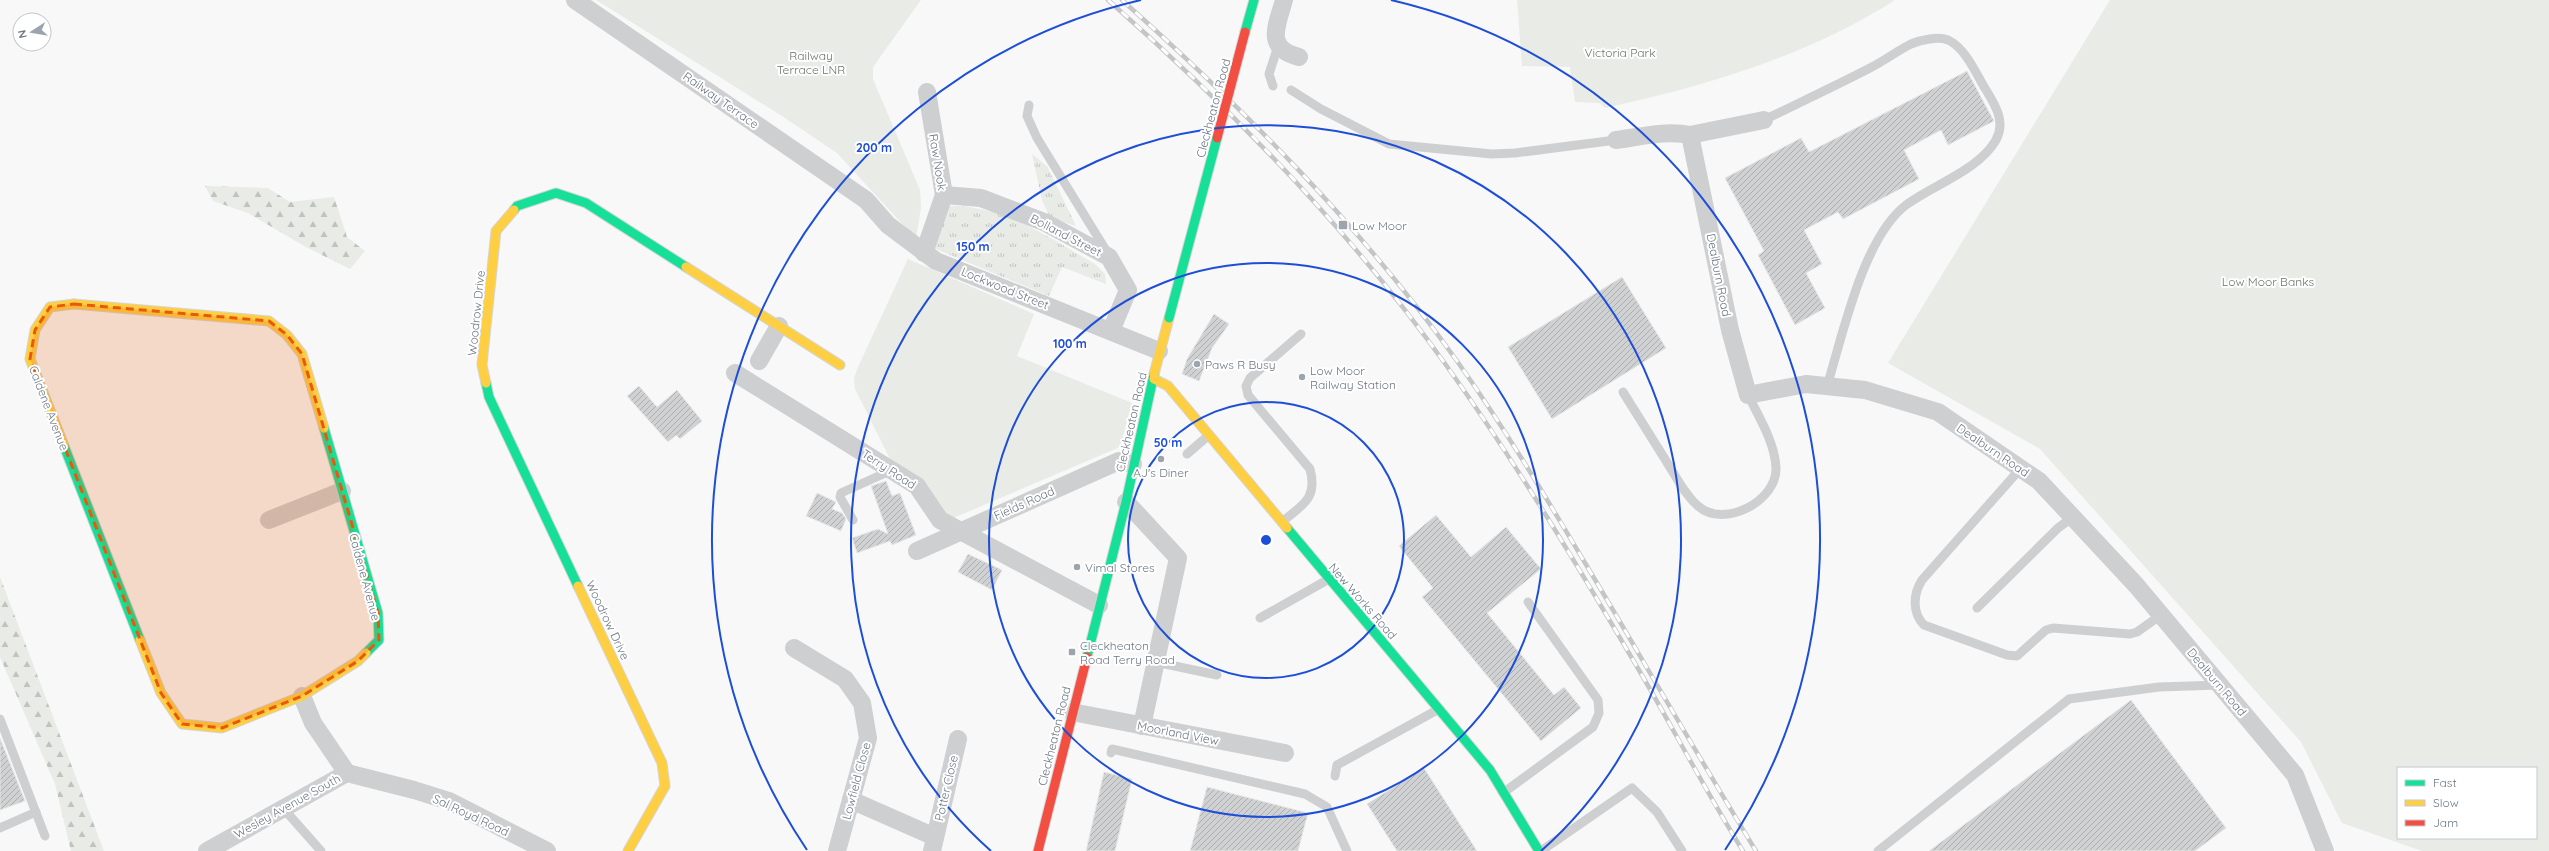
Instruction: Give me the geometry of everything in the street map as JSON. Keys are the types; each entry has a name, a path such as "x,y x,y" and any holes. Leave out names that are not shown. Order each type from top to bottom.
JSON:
{"street":[{"name":"Railway Terrace","path":"576,0 866,200"},
{"name":"Cleckheaton Road","path":"1038,851 1126,502 1133,464 1154,379 1159,350 1169,318 1254,0"},
{"path":"1284,0 1275,33 1278,46 1285,53 1299,57"},
{"name":"Raw Nook","path":"924,253 944,195 927,92"},
{"path":"1616,140 1659,134 1690,135 1764,120"},
{"name":"Dealburn Road","path":"1690,135 1730,330 1748,395 1806,384 1865,390 1938,412 2039,481 2161,615 2295,775 2326,851"},
{"name":"Woodrow Drive","path":"628,851 665,786 662,763 489,397 482,364 496,231 517,206 556,193 586,203 840,365"},
{"name":"Bolland Street","path":"944,195 981,198 1044,222 1109,257 1128,290 1111,331"},
{"name":"Lockwood Street","path":"866,200 888,225 936,261 1159,350"},
{"name":"Caldene Avenue","path":"74,304 269,321 287,335 302,354 378,613 379,640 358,662 302,696 222,728 182,724 161,693 30,359 35,330 50,307 74,304"},
{"path":"759,361 779,326"},
{"name":"Terry Road","path":"735,373 917,486 940,520 961,530 1014,561 1099,605"},
{"name":"New Works Road","path":"1154,379 1168,386 1329,580 1440,708 1490,770 1540,851"},
{"name":"Fields Road","path":"917,551 961,530 1119,461 1133,464"},
{"path":"269,520 342,491"},
{"path":"1126,502 1178,558 1142,726"},
{"name":"Lowfield Close","path":"794,648 845,679 862,702 868,738 837,851"},
{"path":"302,696 313,723 347,773"},
{"name":"Moorland View","path":"1072,712 1285,753"},
{"name":"Potter Close","path":"851,800 933,844 958,739"},
{"name":"Wesley Avenue South","path":"215,849 283,808 347,773"},
{"name":"Sal Royd Road","path":"347,773 414,790 449,801 547,851"}],"lane":[{"path":"1764,120 1871,68 1912,44 1935,38 1948,40 1958,46 1978,74 1998,113 2000,128 1995,141 1978,160 1906,205 1880,234 1869,254 1827,386"},
{"path":"1273,86 1269,74 1278,46"},
{"path":"1291,90 1321,109 1388,144 1492,154 1515,153 1616,140"},
{"path":"1029,105 1027,116 1037,138 1109,257"},
{"path":"1281,523 1309,499 1312,491 1312,476 1310,469 1248,395 1246,386 1250,378 1301,334"},
{"path":"1623,392 1685,492 1699,507 1715,513 1732,514 1750,507 1764,494 1773,483 1776,469 1772,447 1748,395"},
{"path":"1187,454 1209,436"},
{"path":"2021,468 1918,586 1914,605 1920,621 1931,627 2007,655 2017,656 2046,630 2053,628 2130,634 2137,632 2161,615"},
{"path":"853,520 840,497 841,493 892,470"},
{"path":"1977,608 2058,528 2072,517"},
{"path":"1260,618 1329,580"},
{"path":"1504,793 1593,727 1599,713 1598,700 1528,602"},
{"path":"1156,662 1217,675"},
{"path":"1878,851 2069,700 2159,687 2220,685"},
{"path":"1335,776 1337,765 1440,708"},
{"path":"0,719 46,836"},
{"path":"1111,753 1112,749 1305,794 1327,807 1348,851"},
{"path":"1540,851 1632,788 1658,812 1682,851"},
{"path":"283,808 321,851"},
{"path":"0,828 36,812"}],"highlighted area":[{"path":"74,304 269,321 287,335 302,354 378,613 379,640 358,661 302,696 222,728 182,724 161,693 30,359 35,330 50,307"}],"green space":[{"name":"Railway Terrace LNR","path":"596,0 921,0 873,67 873,79 920,190 921,208 916,239 837,153 782,116"},
{"name":"Victoria Park","path":"1517,0 1895,0 1862,20 1827,37 1755,67 1680,90 1605,108 1600,103 1575,102 1570,67 1522,66"},
{"name":"Low Moor Banks","path":"2110,0 2549,0 2549,851 2422,851 2342,823 2301,742 2040,449 1888,363"},
{"path":"1032,154 1047,166 1076,226 1050,218 1042,200"},
{"path":"205,186 268,188 290,202 334,197 347,237 365,251 350,269 304,246 248,213 213,201"},
{"path":"950,206 970,207 989,211 1008,217 1044,234 1095,264 1105,274 1106,284 1062,267 1049,296 931,247 941,216"},
{"path":"908,259 1034,314 1017,356 1132,403 1120,447 951,519 892,463 855,389 854,378 858,367"},
{"path":"0,577 104,851 71,851 55,784 0,657"}],"building":[{"path":"1967,71 1994,121 1948,145 1941,130 1904,150 1919,179 1843,219 1838,212 1804,230 1822,264 1806,273 1825,308 1795,325 1758,255 1764,251 1725,178 1801,138 1809,152"},
{"path":"1622,277 1666,348 1552,419 1508,347"},
{"path":"1214,314 1229,324 1212,348 1199,381 1182,374 1187,359"},
{"path":"639,386 657,407 677,390 702,421 680,439 676,435 668,442 627,396"},
{"path":"886,481 892,496 900,493 916,535 892,545 890,541 857,553 852,538 878,529 888,534 871,486"},
{"path":"817,493 836,502 832,509 842,513 846,519 841,531 806,516"},
{"path":"1436,515 1471,557 1506,527 1541,569 1487,613 1554,695 1564,687 1581,708 1541,741 1422,597 1433,588 1399,546"},
{"path":"968,554 1002,570 992,590 958,572"},
{"path":"2131,700 2226,828 2195,851 1929,851"},
{"path":"0,738 25,801 0,810"},
{"path":"1424,768 1477,851 1397,851 1367,804"},
{"path":"1104,772 1132,779 1115,851 1086,851"},
{"path":"1207,787 1308,813 1298,851 1190,851"}],"railway":[{"path":"1108,0 1200,84 1288,173 1370,266 1409,315 1472,401 1521,475 1636,665 1715,805 1743,851"},
{"path":"1122,0 1213,84 1300,171 1341,216 1420,311 1495,416 1531,473 1756,851"}],"traffic: fast":[{"path":"1245,32 1254,0"},
{"path":"1169,318 1217,138"},
{"path":"514,210 517,206 556,193 586,203 686,267"},
{"path":"1087,657 1126,502 1154,374"},
{"path":"486,383 489,397 578,586"},
{"path":"324,428 378,613 379,640 366,653"},
{"path":"64,446 140,640"},
{"path":"1287,528 1490,770 1539,851"}],"traffic: slow":[{"path":"486,383 482,365 496,231 514,210"},
{"path":"686,267 840,365"},
{"path":"74,304 269,321 287,335 302,354 324,428"},
{"path":"64,446 30,359 35,330 50,307 74,304"},
{"path":"1154,374 1169,318"},
{"path":"1154,379 1168,386 1287,528"},
{"path":"578,586 662,763 665,786 628,851"},
{"path":"140,640 161,693 182,724 222,728 302,696 358,661 366,653"}],"traffic: jam":[{"path":"1217,138 1245,32"},
{"path":"1038,851 1087,657"}],"place":[{"name":"Low Moor","path":"1343,225"},
{"name":"Paws R Busy","path":"1197,364"},
{"name":"Low Moor Railway Station","path":"1302,377"},
{"name":"AJ's Diner","path":"1161,459"},
{"name":"Vimal Stores","path":"1077,567"},
{"name":"Cleckheaton Road Terry Road","path":"1072,652"}]}
